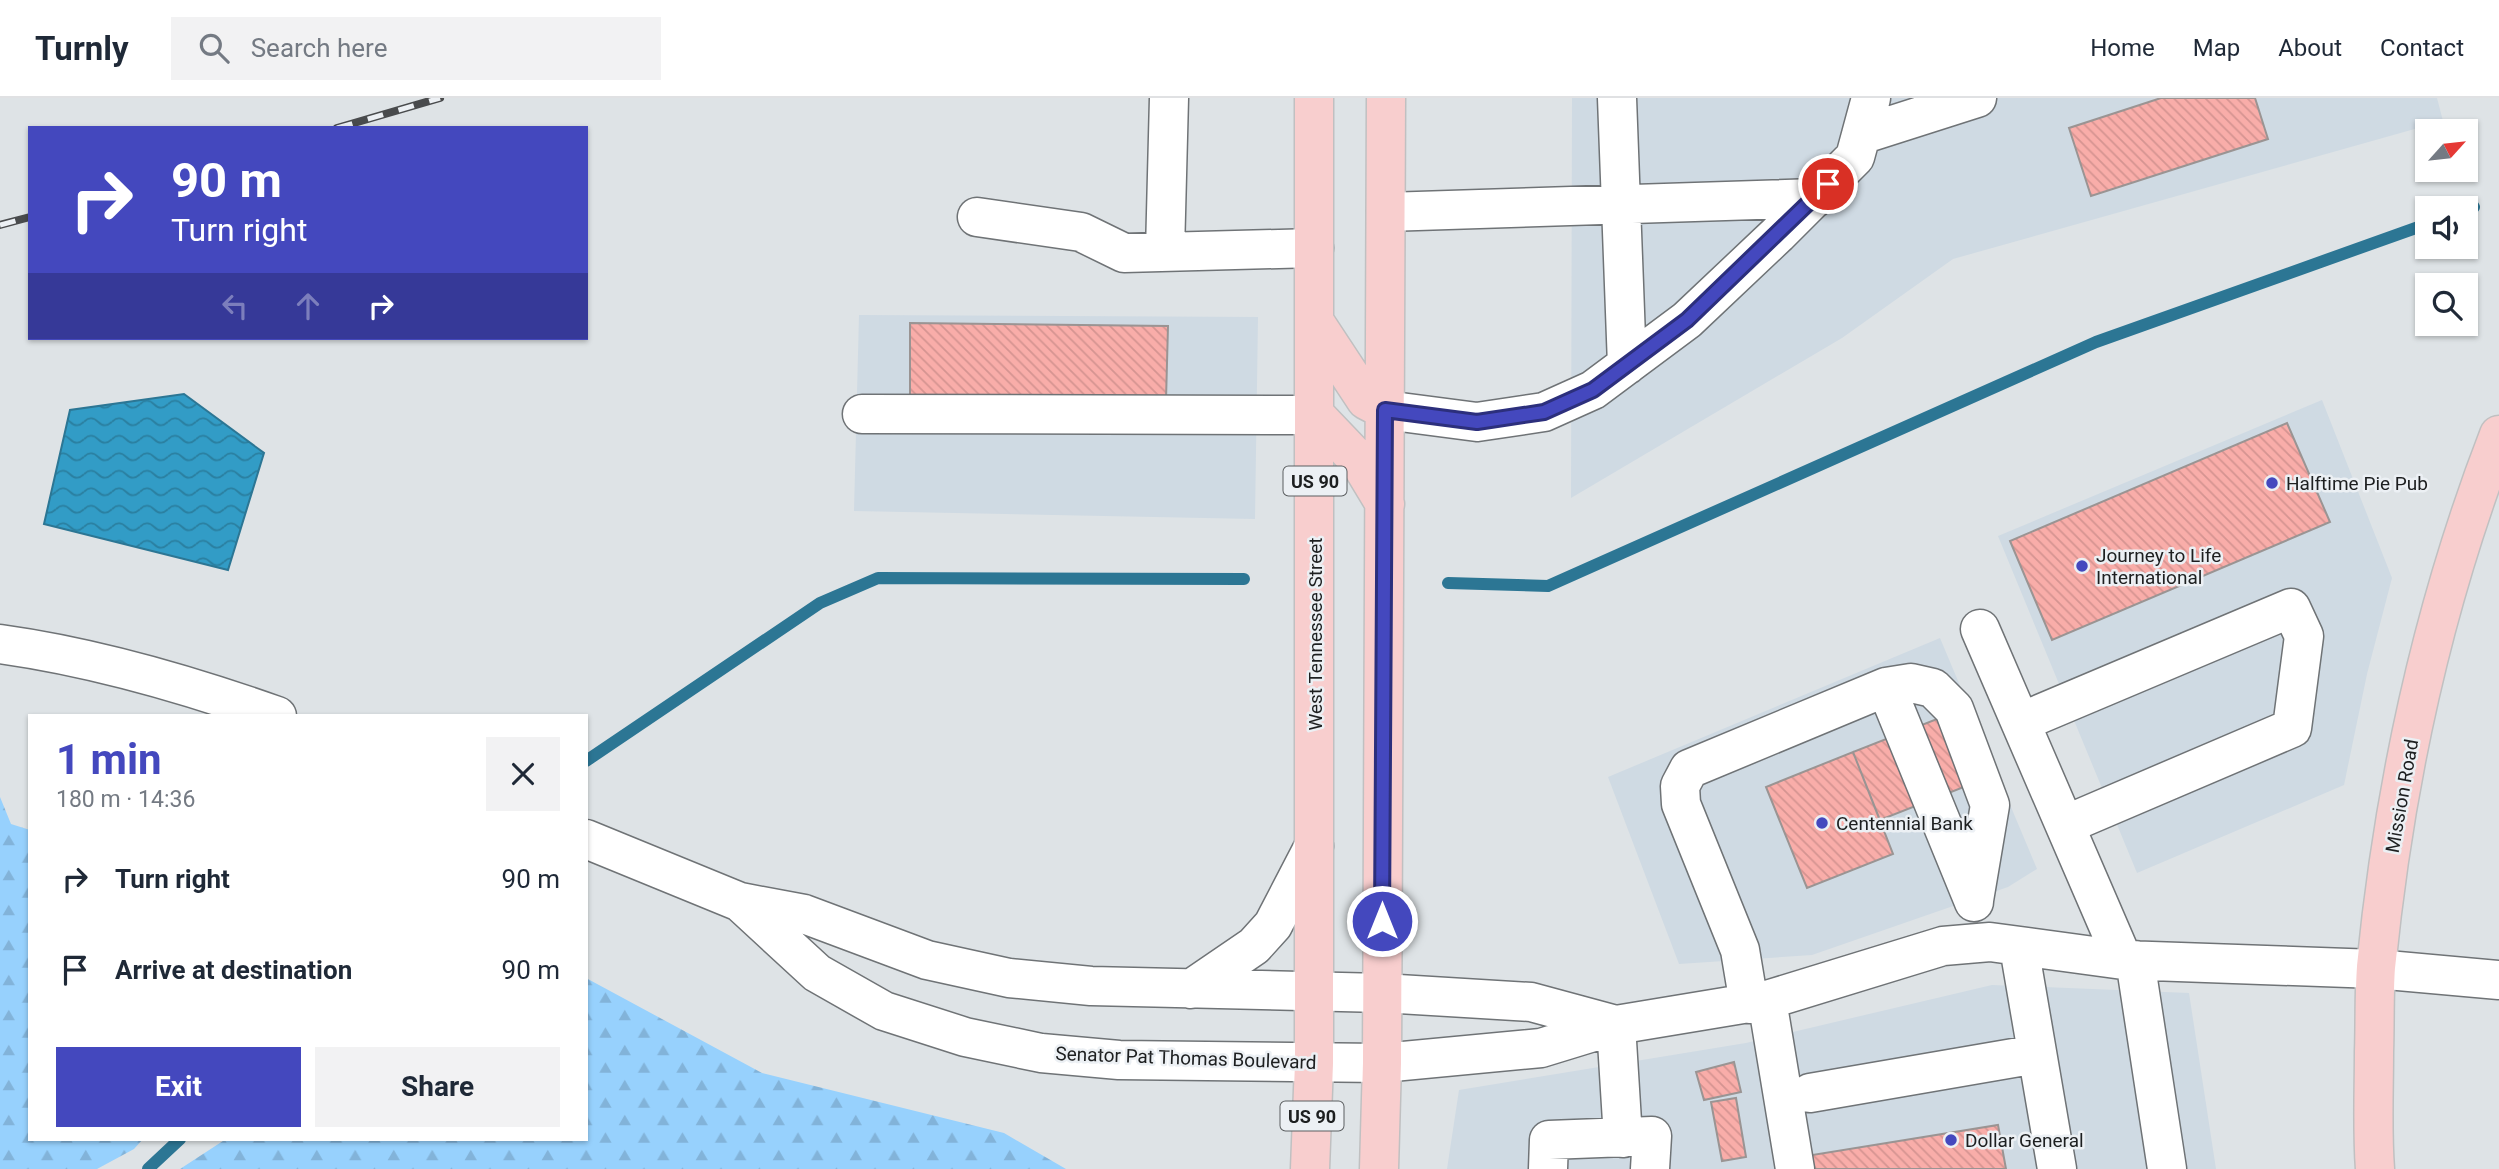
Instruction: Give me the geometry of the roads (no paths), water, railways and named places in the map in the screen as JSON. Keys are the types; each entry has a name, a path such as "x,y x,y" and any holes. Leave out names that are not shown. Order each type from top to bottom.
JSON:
{"main road":[{"name":"West Tennessee Street","path":"1310,1169 1314,1063 1314,98"},
{"path":"1379,1169 1382,1063 1386,98"},
{"path":"1314,321 1366,400 1385,410"},
{"path":"1315,415 1359,461 1385,504"},
{"name":"Mission Road","path":"2375,1169 2372,1138 2376,969 2399,792 2435,631 2476,494 2499,435"}],"street":[{"path":"1165,252 1169,98"},
{"path":"1617,98 1627,365"},
{"path":"1385,410 1477,422 1544,412 1593,390 1687,320 1855,157 1871,98"},
{"path":"1861,135 1977,98"},
{"path":"1385,212 1815,198"},
{"path":"977,217 1080,232 1124,253 1314,248"},
{"path":"862,414 1315,415"},
{"path":"2021,722 2291,608 2304,636 2292,728 2065,825"},
{"path":"1980,629 2065,825 2129,960 2167,1169"},
{"path":"0,644 48,651 203,690 271,714"},
{"path":"1794,1169 1758,1002 1681,804 1680,786 1689,769 1886,687 1911,683 1933,688 1954,709 1990,805 1974,900"},
{"path":"1886,687 1974,900 2005,944 2037,1054 2057,1169"},
{"name":"Senator Pat Thomas Boulevard","path":"595,843 740,902 804,914 927,960 1009,978 1091,986 1382,993 1531,1002 1616,1025"},
{"path":"1191,989 1254,946 1273,925 1314,846"},
{"name":"Senator Pat Thomas Boulevard","path":"740,902 817,973 884,1011 965,1037 1041,1053 1119,1060 1382,1063 1541,1048 1616,1025 1758,1002 1943,946 2005,944 2129,960 2376,969 2499,980"},
{"path":"1616,1025 1623,1138"},
{"path":"1810,1093 2037,1054"},
{"path":"1548,1169 1549,1140 1652,1136 1650,1169"}],"water":[{"path":"184,394 264,453 228,570 44,524 70,410"}],"waterway":[{"path":"1448,583 1548,586 2096,342 2415,228"},
{"path":"588,760 820,603 878,578 1244,579"},
{"path":"148,1169 178,1141"}],"railway":[{"path":"344,126 440,98"},
{"path":"0,225 28,218"}],"place":[{"name":"Halftime Pie Pub","path":"2272,483"},
{"name":"Journey to Life International","path":"2082,566"},
{"name":"Centennial Bank","path":"1822,823"},
{"name":"Dollar General","path":"1951,1140"}]}
